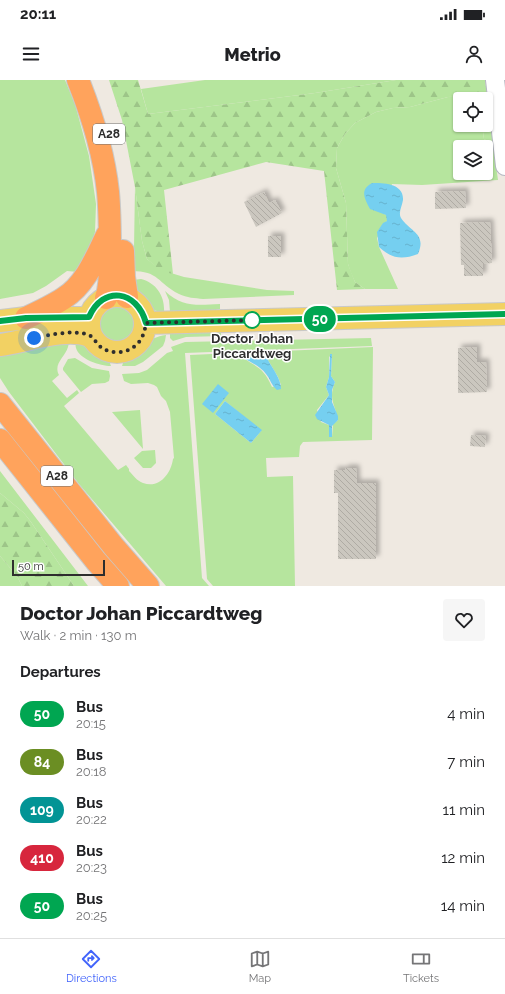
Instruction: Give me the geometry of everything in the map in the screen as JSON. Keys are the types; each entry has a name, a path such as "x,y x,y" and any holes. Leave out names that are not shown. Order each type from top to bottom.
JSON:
{"highway":[{"name":"A28","path":"78,80 92,120 108,192 110,228 110,276 108,292 116,298 124,277 121,197 117,169 109,133 92,80"},
{"name":"A28","path":"26,318 66,298 80,283 90,269 110,228"},
{"name":"A28","path":"0,404 114,547 148,586"},
{"name":"A28","path":"0,440 96,561 118,586"},
{"name":"A28","path":"96,561 106,586"}],"main road":[{"path":"0,345 59,334 86,334 90,326 92,310 98,303 116,298 132,300 139,306 146,323 144,334 139,343 131,349 124,351 110,351 95,343 90,326"},
{"path":"146,323 505,314"},
{"path":"0,321 26,318 90,326"}],"street":[{"path":"495,80 505,166"}],"green space":[{"path":"0,80 65,80 75,104 89,156 96,204 95,232 88,255 78,272 67,271 33,293 0,299"},
{"path":"109,80 138,80 148,114 315,93 396,80 485,80 486,92 453,92 453,97 410,107 393,108 376,112 355,123 345,134 337,148 336,168 346,203 348,264 355,282 365,289 337,290 324,171 266,162 164,190 173,274 161,271 147,259 142,241 135,187 122,120"},
{"path":"205,80 396,80 315,93 148,114 141,89"},
{"path":"453,97 453,132 483,132 484,139 486,140 453,140 453,180 493,180 493,144 498,180 422,185 392,184 384,214 387,215 387,221 377,238 379,247 398,289 365,289 355,282 348,264 346,203 336,168 337,148 345,134 355,123 376,112 393,108 410,107"},
{"path":"483,132 492,132 492,140 484,139"},
{"path":"135,187 142,241 147,259 161,270 184,277 267,290 294,291 294,295 203,299 191,298 172,290 153,275 131,271 130,258 134,248"},
{"path":"141,279 156,287 159,291 163,301 164,312 151,309 133,293 133,280"},
{"path":"165,291 185,303 198,305 220,304 220,309 211,311 170,312 169,300"},
{"path":"117,305 130,311 136,324 130,337 117,343 104,337 98,324 104,311"},
{"path":"221,333 221,336 186,337 173,341 170,338 170,334"},
{"path":"166,335 163,346 143,362 135,366 122,366 125,357 154,338"},
{"path":"69,337 67,351 57,367 59,375 52,381 67,398 77,390 79,393 64,406 118,470 126,465 129,471 137,479 143,483 149,484 155,484 164,478 170,470 174,458 170,412 166,401 161,396 157,387 148,383 131,384 124,381 122,374 139,373 147,370 167,353 173,351 171,347 185,342 371,338 372,346 185,353 202,578 209,586 166,586 79,484 0,378 0,354"},
{"path":"76,338 88,344 99,354 108,358 111,366 101,365 85,359 76,348"},
{"path":"373,347 372,440 303,442 300,446 299,457 266,458 267,477 293,476 295,586 213,586 207,579 190,355","holes":["332,354 331,376 335,382 332,397 338,420 333,424 332,437 329,437 329,425 321,422 317,410 329,395 326,387 329,377 329,357","243,358 268,360 281,385 272,387 264,373","225,401 261,431 251,443 215,414"]},
{"path":"75,358 92,368 109,371 109,381 105,383 92,384 81,392 63,370 68,359"},
{"path":"140,410 143,449 112,412"},
{"path":"155,450 156,463 151,468 143,468 134,458 142,451"},
{"path":"0,471 88,586 74,586 24,513 0,493"},
{"path":"0,493 24,513 74,586 22,586 17,576 0,556"},
{"path":"0,556 17,576 22,586 0,586"}],"water":[{"path":"372,183 392,185 400,190 403,200 400,216 419,237 420,247 418,254 402,258 388,254 379,247 377,232 383,223 387,221 386,215 370,209 366,202 364,192"},
{"path":"330,354 332,354 331,376 335,382 332,390 332,402 338,416 338,420 332,426 332,437 329,437 329,425 317,419 315,415 329,395 326,387 329,377"},
{"path":"270,355 268,360 278,378 281,389 277,390 264,371 243,358"},
{"path":"218,384 229,393 213,413 202,404"},
{"path":"225,401 262,430 251,443 215,414"}],"building":[{"path":"465,191 466,208 435,209 435,192"},
{"path":"264,192 269,203 275,200 282,213 256,227 244,202"},
{"path":"490,222 492,263 483,264 483,276 464,276 464,265 461,265 460,223"},
{"path":"268,236 281,236 281,257 268,257"},
{"path":"477,347 477,362 486,362 487,392 458,393 458,348"},
{"path":"471,435 486,436 485,447 470,446"},
{"path":"345,468 356,468 357,483 376,483 376,559 338,559 338,493 334,493 334,470 345,470"}],"bus line":[{"name":"50","path":"0,321 26,318 46,319 89,317 92,310 98,303 106,298 114,296 122,296 132,300 139,306 146,323 505,314"}],"place":[{"name":"Doctor Johan Piccardtweg","path":"252,320"}],"route":[{"path":"34,338 59,334 86,334 102,348 117,352 131,349 139,343 144,334 146,323 255,320 252,320"}]}
